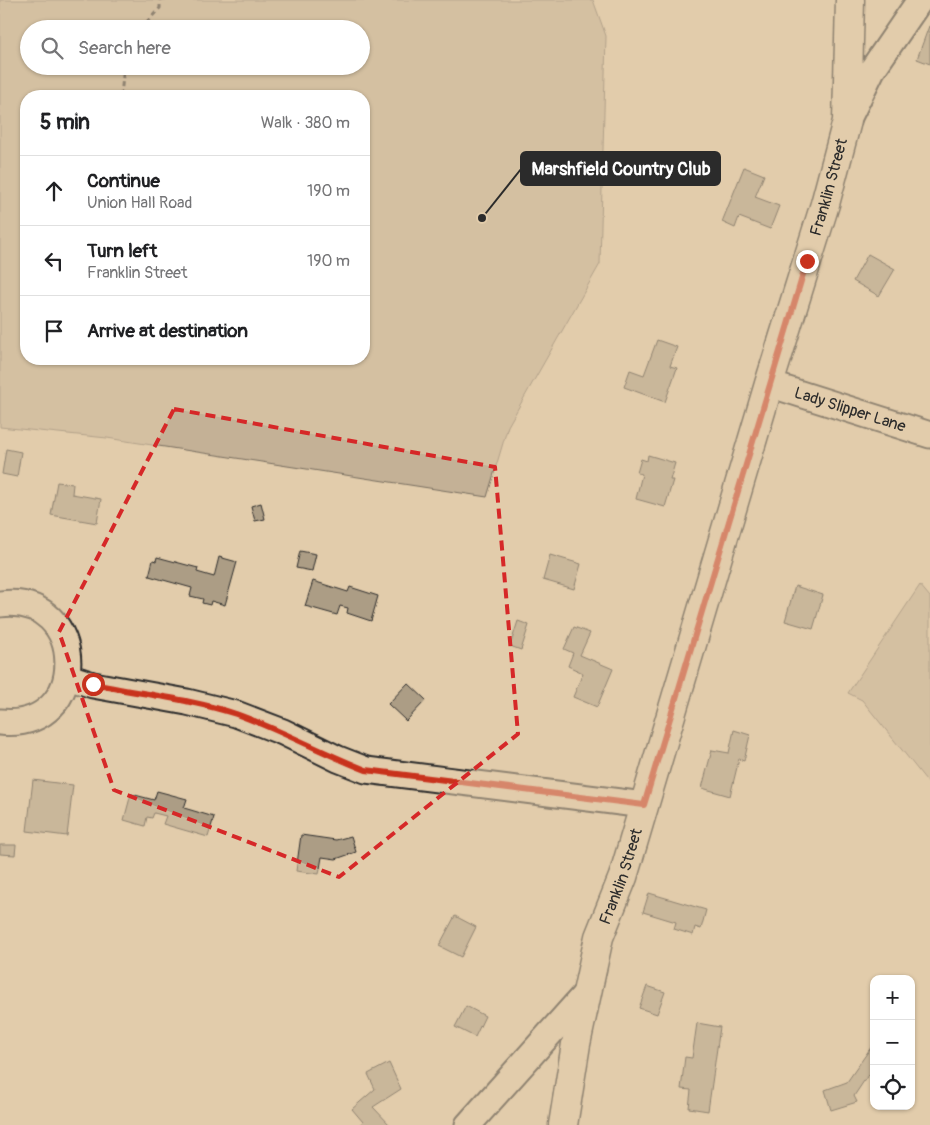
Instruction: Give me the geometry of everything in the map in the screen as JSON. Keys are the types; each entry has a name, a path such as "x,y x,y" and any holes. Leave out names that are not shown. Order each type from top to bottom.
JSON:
{"main road":[{"path":"847,121 850,0"},
{"name":"Franklin Street","path":"587,992 599,937 623,877 769,384 825,204 847,121"},
{"path":"563,1125 587,992"}],"street":[{"name":"Franklin Street","path":"847,121 872,70 920,0"},
{"name":"Lady Slipper Lane","path":"769,384 930,435"},
{"path":"0,604 9,602 26,605 40,611 53,621 64,637 69,656 68,676 61,694 46,710 23,722 0,722"},
{"path":"68,676 93,684 187,702 236,714 283,732 338,759 366,770 644,805"},
{"name":"Franklin Street","path":"468,1125 587,992"}],"path":[{"path":"149,20 160,8 160,0"},
{"path":"122,90 123,75"}],"highlighted area":[{"path":"174,409 495,467 518,734 339,877 114,790 59,632"}],"shaded area":[{"path":"0,0 593,0 606,36 600,264 508,426 487,497 107,438 0,427"},
{"path":"920,585 930,597 930,785 862,700 848,693"}],"building":[{"path":"930,26 930,64 917,59"},
{"path":"744,167 764,175 755,197 779,206 770,229 739,217 735,228 722,222"},
{"path":"868,254 895,269 879,296 853,281"},
{"path":"657,340 677,347 670,366 677,368 665,402 624,387 630,370 644,375"},
{"path":"6,449 21,452 17,477 2,474"},
{"path":"648,455 675,463 670,480 673,480 665,507 636,499 642,474 637,473 641,459 647,461"},
{"path":"57,482 73,484 72,494 101,499 97,523 51,515"},
{"path":"261,503 265,519 255,521 251,506"},
{"path":"300,551 316,554 312,571 296,568"},
{"path":"550,555 581,564 574,589 543,580"},
{"path":"157,557 198,568 197,572 214,577 219,557 237,562 225,605 211,601 210,605 202,603 203,599 190,596 192,588 149,576 153,560 156,561"},
{"path":"313,581 348,592 350,587 378,596 371,621 347,613 348,608 340,606 337,615 305,606"},
{"path":"795,586 823,595 813,629 785,621"},
{"path":"518,621 529,625 521,650 510,646"},
{"path":"574,627 590,633 580,655 613,669 597,707 573,697 583,673 568,666 573,653 564,649"},
{"path":"408,683 426,700 406,721 388,704"},
{"path":"734,730 750,735 744,761 739,759 730,796 702,788 712,750 729,753"},
{"path":"33,780 73,785 67,836 27,831"},
{"path":"157,791 187,799 184,808 214,817 208,837 163,824 166,816 154,813 152,818 147,817 145,826 124,820 131,794 154,800"},
{"path":"301,835 336,840 351,836 356,852 336,859 322,857 319,874 296,871"},
{"path":"0,845 16,845 15,855 0,854"},
{"path":"649,893 706,910 701,929 695,927 693,935 674,929 676,922 643,912"},
{"path":"455,916 476,927 461,957 439,946"},
{"path":"647,986 665,992 657,1014 639,1008"},
{"path":"466,1006 485,1016 475,1037 455,1027"},
{"path":"697,1023 720,1027 708,1111 689,1108 691,1090 681,1089 685,1057 692,1058"},
{"path":"870,1049 870,1076 868,1075 854,1096 857,1102 831,1110 825,1090 847,1082"},
{"path":"389,1063 401,1089 373,1107 390,1125 359,1125 363,1122 352,1109 375,1089 368,1074"}],"place":[{"name":"Marshfield Country Club","path":"482,218"}],"route":[{"path":"93,684 212,707 236,714 283,732 338,759 366,770 644,805 807,261"}]}
